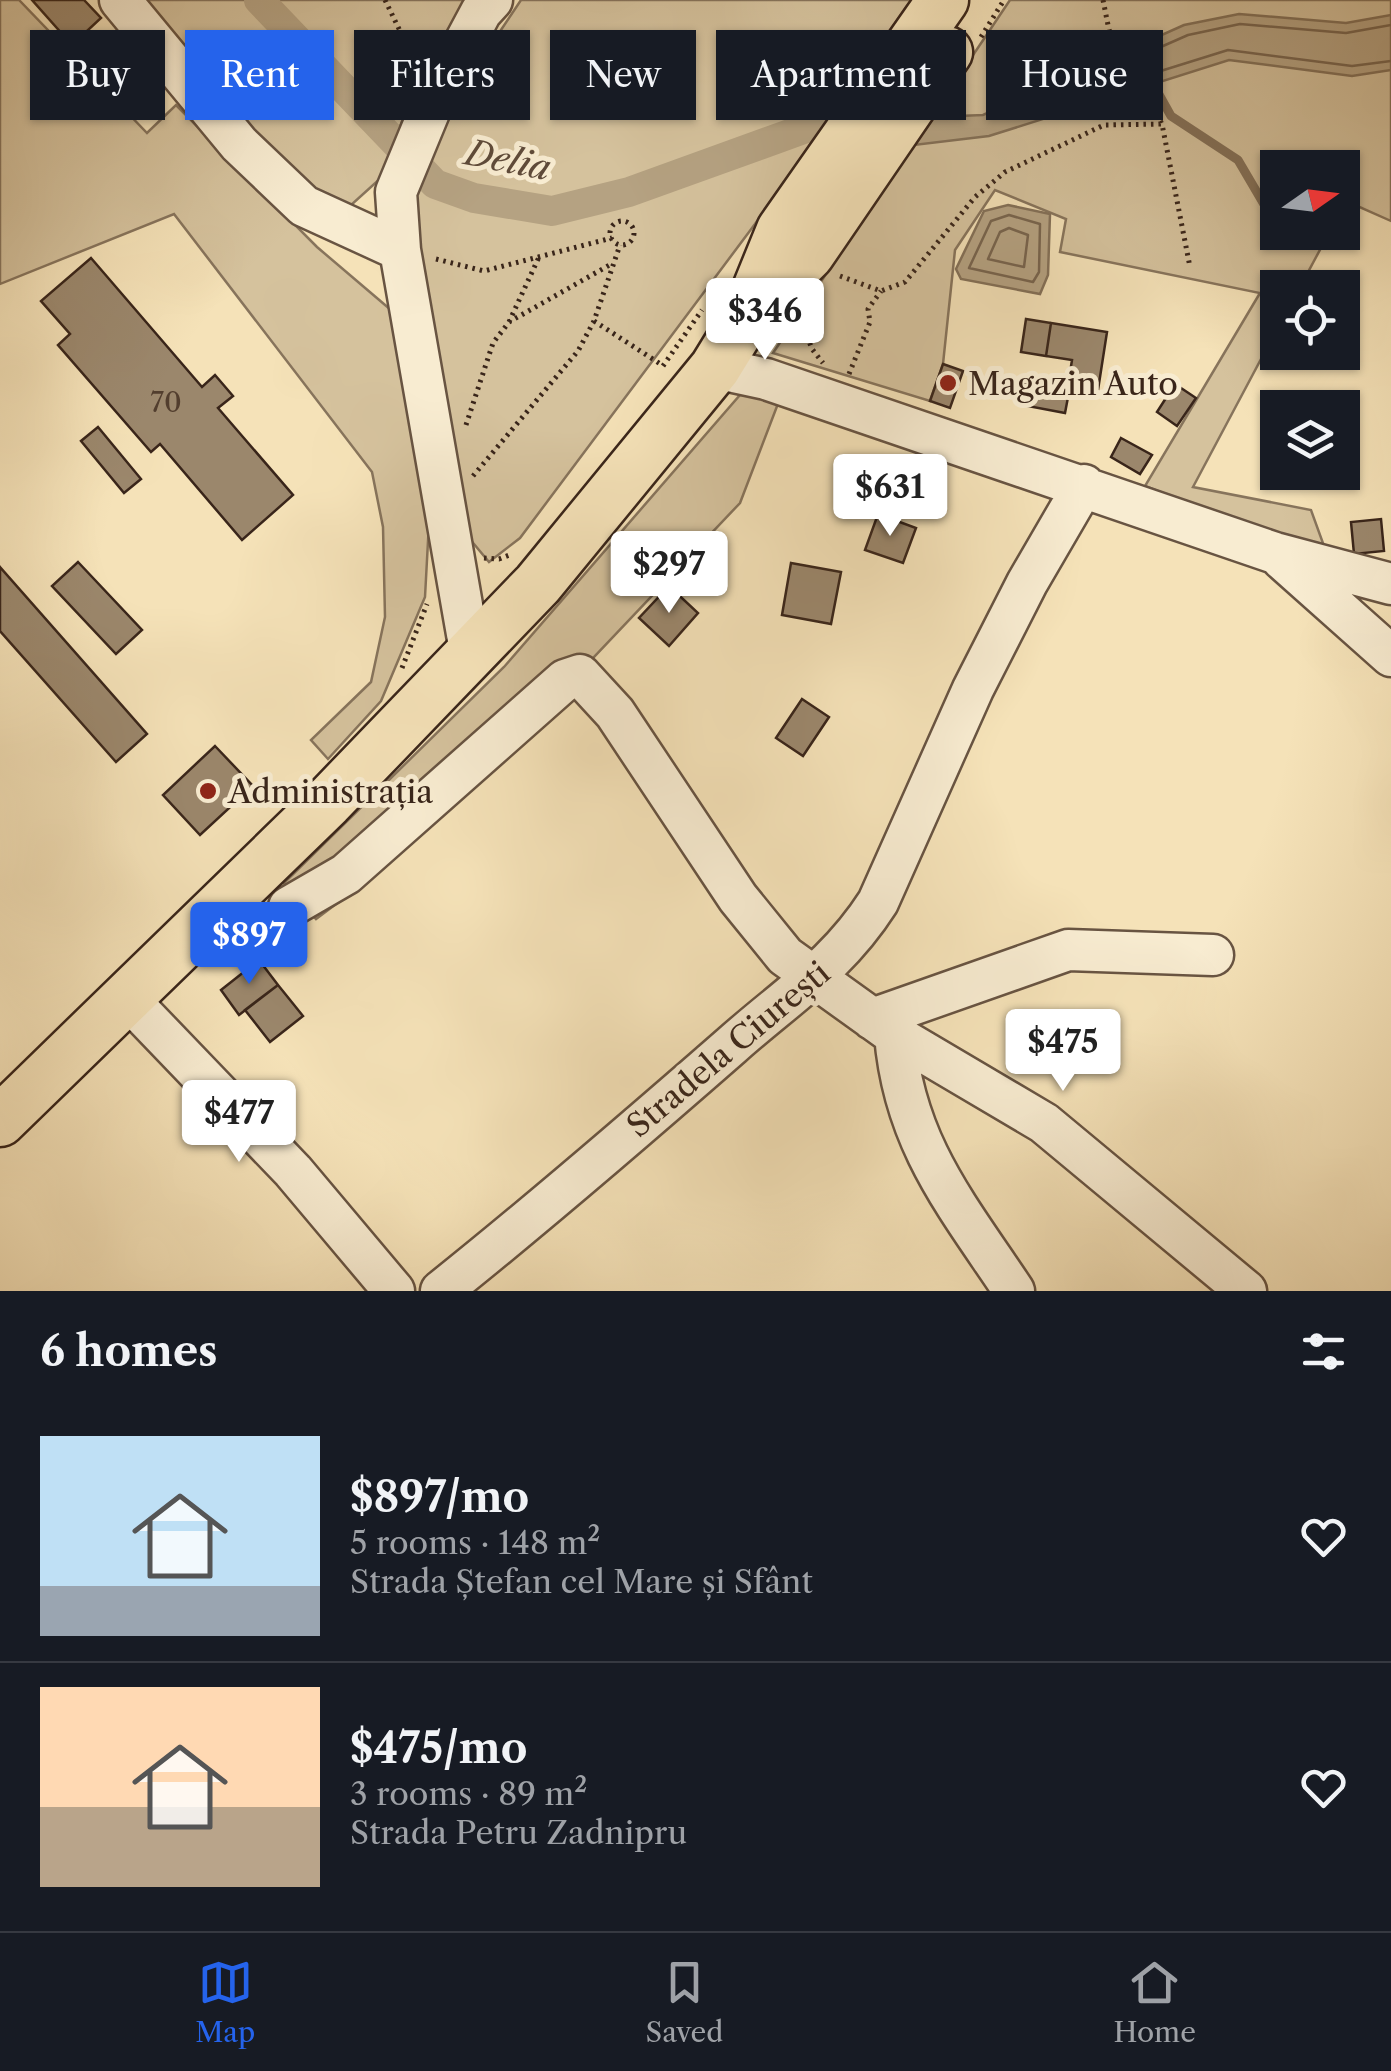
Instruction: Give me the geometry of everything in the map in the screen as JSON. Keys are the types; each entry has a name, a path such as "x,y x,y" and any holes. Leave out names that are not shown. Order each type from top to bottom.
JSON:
{"main road":[{"path":"0,1120 128,998 283,900 328,802 538,584 715,368 747,316 807,264 968,12"}],"street":[{"path":"120,0 239,144 304,206 400,250"},
{"path":"471,30 492,0"},
{"path":"426,120 396,192 400,250 470,652"},
{"path":"715,368 766,379 1275,553 1391,584"},
{"name":"Stradela Ciurești","path":"441,1291 531,1220 757,1022 817,978 878,902 973,689 1027,583 1084,485"},
{"path":"1275,553 1391,656"},
{"path":"283,900 346,874 565,680 580,675 588,680 764,932 785,956 884,1027 1044,1124 1246,1291"},
{"path":"884,1027 1068,950 1213,956"},
{"path":"128,998 293,1171 394,1291"},
{"path":"884,1027 918,1140 1014,1291"}],"path":[{"path":"385,0 400,30"},
{"path":"1103,0 1109,30 1162,124 1190,266"},
{"path":"846,384 870,322 868,310 881,291 905,282 975,197 1006,172 1104,125 1162,124"},
{"path":"618,222 632,225 631,241 620,245 610,232 618,222"},
{"path":"400,250 484,272 612,238"},
{"path":"446,500 578,351 594,321 620,245"},
{"path":"446,500 493,343 509,322 539,257"},
{"path":"509,322 614,263"},
{"path":"824,365 799,317 807,264 881,291"},
{"path":"594,321 663,366"},
{"path":"398,676 429,598 478,558 499,560 511,556 521,544"}],"shaded area":[{"path":"0,0 19,0 48,30 30,30 30,120 134,120 147,133 165,120 176,105 185,114 185,120 191,120 317,247 398,316 430,504 425,597 381,701 328,759 311,740 371,682 385,617 383,527 372,472 174,214 0,284"},
{"path":"139,0 474,0 453,30 354,30 354,120 402,120 382,177 350,206 321,204 250,142 233,120 334,120 334,30 185,30 185,59"},
{"path":"521,0 911,0 890,30 716,30 716,120 827,120 755,224 520,538 489,562 464,532 410,211 444,120 530,120 530,30 501,30"},
{"path":"1010,0 1391,0 1391,221 1360,207 1360,150 1260,150 1260,250 1320,250 1309,270 1260,270 1260,293 1060,252 1066,219 995,190 955,250 943,364 930,401 773,353 929,120 966,120 966,66 986,36 986,120 1163,120 1163,30 990,30"},
{"path":"1260,293 1260,361 1193,487 1311,510 1328,557 1145,486"},
{"path":"756,394 779,401 740,503 574,678 364,883 316,919 284,883 504,667 740,395"}],"water":[{"path":"1239,14 1346,23 1391,15 1391,70 1352,76 1229,60 1163,81 1163,34 1184,25"},
{"path":"986,114 986,120 1040,120 989,136 914,145 931,120 966,120 966,116"},
{"path":"1008,205 1050,214 1048,275 1040,294 961,279 956,269 984,211"}],"building":[{"path":"32,0 84,0 101,18 88,30 59,30"},
{"path":"91,258 202,387 215,375 233,396 218,408 293,495 242,540 160,444 151,452 58,345 70,334 41,301"},
{"path":"1026,319 1051,323 1046,356 1021,352"},
{"path":"1051,323 1107,332 1098,390 1068,385 1072,360 1046,356"},
{"path":"943,364 963,371 950,408 930,401"},
{"path":"1021,382 1069,392 1065,413 1017,404"},
{"path":"1175,384 1196,398 1177,426 1157,412"},
{"path":"98,427 141,479 124,493 81,441"},
{"path":"1121,438 1152,455 1140,474 1111,457"},
{"path":"878,514 916,528 903,563 865,550"},
{"path":"1381,519 1384,551 1354,554 1351,522"},
{"path":"78,562 142,630 116,654 52,586"},
{"path":"791,563 841,572 831,624 782,615"},
{"path":"0,567 147,734 116,762 0,631"},
{"path":"669,586 698,613 669,646 639,618"},
{"path":"802,699 829,717 803,756 776,738"},
{"name":"Administrația","path":"215,746 253,786 200,835 163,795"},
{"path":"259,960 278,985 239,1015 221,990"},
{"path":"278,985 303,1016 270,1042 245,1010"}],"waterway":[{"name":"Delia","path":"259,0 435,184 474,198 552,211 629,192 823,122 866,124"},
{"path":"1163,102 1171,116 1238,160 1260,198"}],"place":[{"name":"Magazin Auto","path":"948,383"},
{"name":"Administrația","path":"208,791"}]}
